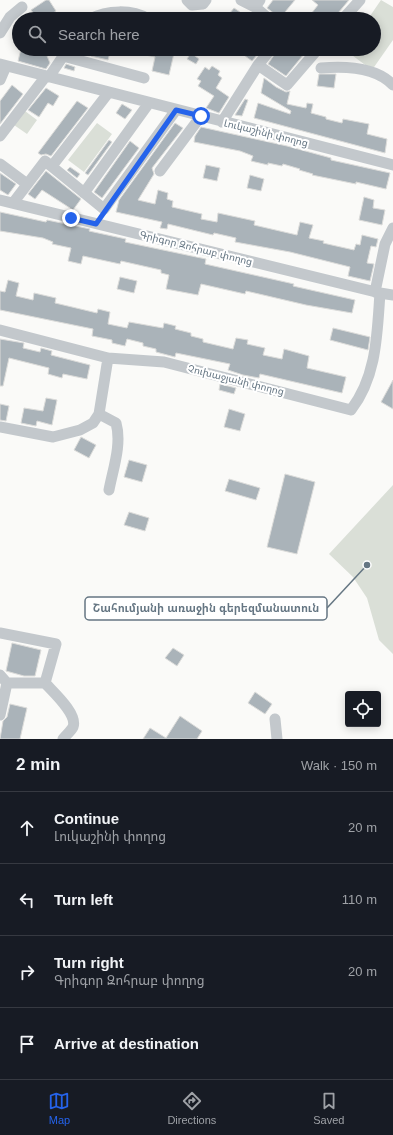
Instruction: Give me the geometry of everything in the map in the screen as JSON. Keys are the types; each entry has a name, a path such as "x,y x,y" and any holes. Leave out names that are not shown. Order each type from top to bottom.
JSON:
{"street":[{"path":"187,0 192,5 203,4 206,0"},
{"path":"240,0 257,4 263,12"},
{"path":"350,12 360,0"},
{"path":"16,12 22,7"},
{"path":"0,33 12,15"},
{"path":"0,136 63,56"},
{"path":"74,56 144,78"},
{"path":"222,122 265,56"},
{"path":"258,65 287,85 312,56"},
{"path":"0,80 3,65"},
{"name":"Լուկաշինի փողոց","path":"3,65 393,165"},
{"path":"321,68 336,67 376,73 393,85"},
{"path":"52,166 109,92"},
{"path":"84,192 149,103"},
{"path":"96,224 104,209 176,110"},
{"path":"160,171 201,116"},
{"path":"13,203 45,161 104,209"},
{"path":"0,164 27,184"},
{"name":"Գրիգոր Զոհրաբ փողոց","path":"0,200 378,293 393,295"},
{"name":"Չուխաջյանի փողոց","path":"0,330 108,358 164,362 352,410 362,396 375,356 378,293 386,244 393,228"},
{"path":"0,427 24,433 53,437 80,430 94,423 99,414 108,358"},
{"path":"99,414 116,423 118,430 118,446 110,490"},
{"path":"0,633 56,644 45,683"},
{"path":"0,715 4,679 45,683 62,700 74,720 72,728 63,739"},
{"path":"275,719 277,739"}],"shaded area":[{"path":"381,0 393,7 393,40 372,70 353,56 381,56 381,12 373,12"},
{"path":"25,111 37,120 27,134 14,125"},
{"path":"97,123 112,134 84,172 68,160"},
{"path":"393,485 393,654 379,640 367,598 353,577 329,554"}],"building":[{"path":"46,0 49,0 56,11 33,12 31,10"},
{"path":"273,0 295,0 285,12 272,12 267,8"},
{"path":"312,0 349,0 339,12 312,12 318,5"},
{"path":"234,8 240,12 231,12"},
{"path":"19,56 47,56 50,63 46,69 18,61"},
{"path":"91,56 109,56 108,60"},
{"path":"150,56 173,56 169,75 152,71 155,57"},
{"path":"189,56 195,56 199,59 196,64 187,59"},
{"path":"245,56 256,56 252,61"},
{"path":"273,56 302,56 286,76 268,64"},
{"path":"66,64 75,67 74,71 64,68"},
{"path":"212,66 220,71 218,75 222,78 216,88 229,97 219,113 206,108 214,96 198,86 201,81 197,79 205,67 209,70"},
{"path":"319,74 336,74 334,88 317,86"},
{"path":"264,78 286,92 290,91 287,104 306,108 307,103 313,104 311,113 326,117 326,119 342,123 343,119 369,124 367,134 387,139 385,153 254,118 258,103 290,114 291,111 261,93"},
{"path":"12,85 23,94 0,124 0,101"},
{"path":"46,88 59,96 53,106 48,103 39,117 28,110"},
{"path":"245,99 248,100 242,116 235,115"},
{"path":"77,101 88,108 51,156 46,154 41,155 38,153"},
{"path":"122,104 132,110 125,119 116,113"},
{"path":"175,123 183,128 152,168 154,174 138,200 155,204 158,190 168,193 167,199 173,201 172,207 202,214 201,219 217,222 218,213 255,221 254,225 297,235 300,222 313,225 309,238 324,241 323,243 354,250 356,244 360,245 362,235 378,239 376,247 371,246 367,263 374,264 370,281 348,276 350,267 290,252 235,242 236,238 214,233 213,235 168,224 167,229 160,228 162,222 116,212 119,200"},
{"path":"201,127 287,146 331,158 331,160 390,173 386,189 356,182 356,184 312,175 313,174 283,164 282,166 268,163 268,165 251,161 253,156 240,151 194,142 195,136"},
{"path":"109,140 112,142 88,175 85,173"},
{"path":"130,141 139,148 102,198 94,192"},
{"path":"206,165 220,168 217,181 203,178"},
{"path":"70,167 80,174 77,178 67,170"},
{"path":"46,171 81,199 73,210 42,190 35,199 28,194"},
{"path":"0,173 16,184 8,195 0,190"},
{"path":"250,175 264,179 261,191 247,188"},
{"path":"364,197 374,200 373,208 385,210 382,225 359,220"},
{"path":"0,212 46,222 47,220 90,229 89,231 126,239 125,242 206,259 205,264 294,284 293,286 355,300 352,313 306,305 246,291 245,294 201,284 198,295 166,289 169,275 161,273 161,270 121,261 120,264 83,256 81,264 68,261 71,248 52,244 53,242 43,238 0,231"},
{"path":"120,277 137,281 134,293 117,289"},
{"path":"8,280 19,283 16,296 33,300 34,293 56,298 55,303 97,313 98,309 110,312 108,324 127,328 129,322 163,328 164,323 176,326 175,329 191,333 191,336 203,339 203,342 233,349 236,338 248,340 247,344 265,348 263,355 282,359 284,349 309,356 307,368 346,377 342,393 260,374 259,378 243,375 228,370 230,364 176,353 175,357 156,352 156,349 143,346 143,343 127,339 125,346 112,343 112,340 92,336 93,329 0,310 0,291 5,292"},
{"path":"333,328 370,337 368,350 330,340"},
{"path":"0,339 24,343 23,348 40,352 41,348 52,351 51,355 90,365 87,379 63,374 62,378 48,374 49,368 9,358 3,386 0,386"},
{"path":"393,380 393,409 381,402"},
{"path":"220,384 236,388 234,394 219,390"},
{"path":"46,398 57,400 52,425 37,421 36,426 21,423 24,408 43,411"},
{"path":"0,404 9,406 6,421 0,420"},
{"path":"229,409 245,414 240,431 224,427"},
{"path":"81,437 96,445 89,458 74,450"},
{"path":"129,460 147,465 142,482 124,477"},
{"path":"285,474 315,482 297,554 267,547"},
{"path":"229,479 260,488 256,500 225,491"},
{"path":"129,512 149,518 145,531 124,525"},
{"path":"12,643 41,650 35,676 24,676 6,671"},
{"path":"173,648 184,655 177,666 165,658"},
{"path":"255,692 272,704 265,714 248,703"},
{"path":"10,704 27,708 20,739 0,739 3,721 7,717"},
{"path":"180,716 202,731 197,739 143,739 150,728 166,738"}],"place":[{"name":"Շահումյանի առաջին գերեզմանատուն","path":"367,565"}],"route":[{"path":"71,218 96,224 104,209 176,110 201,116"}]}
